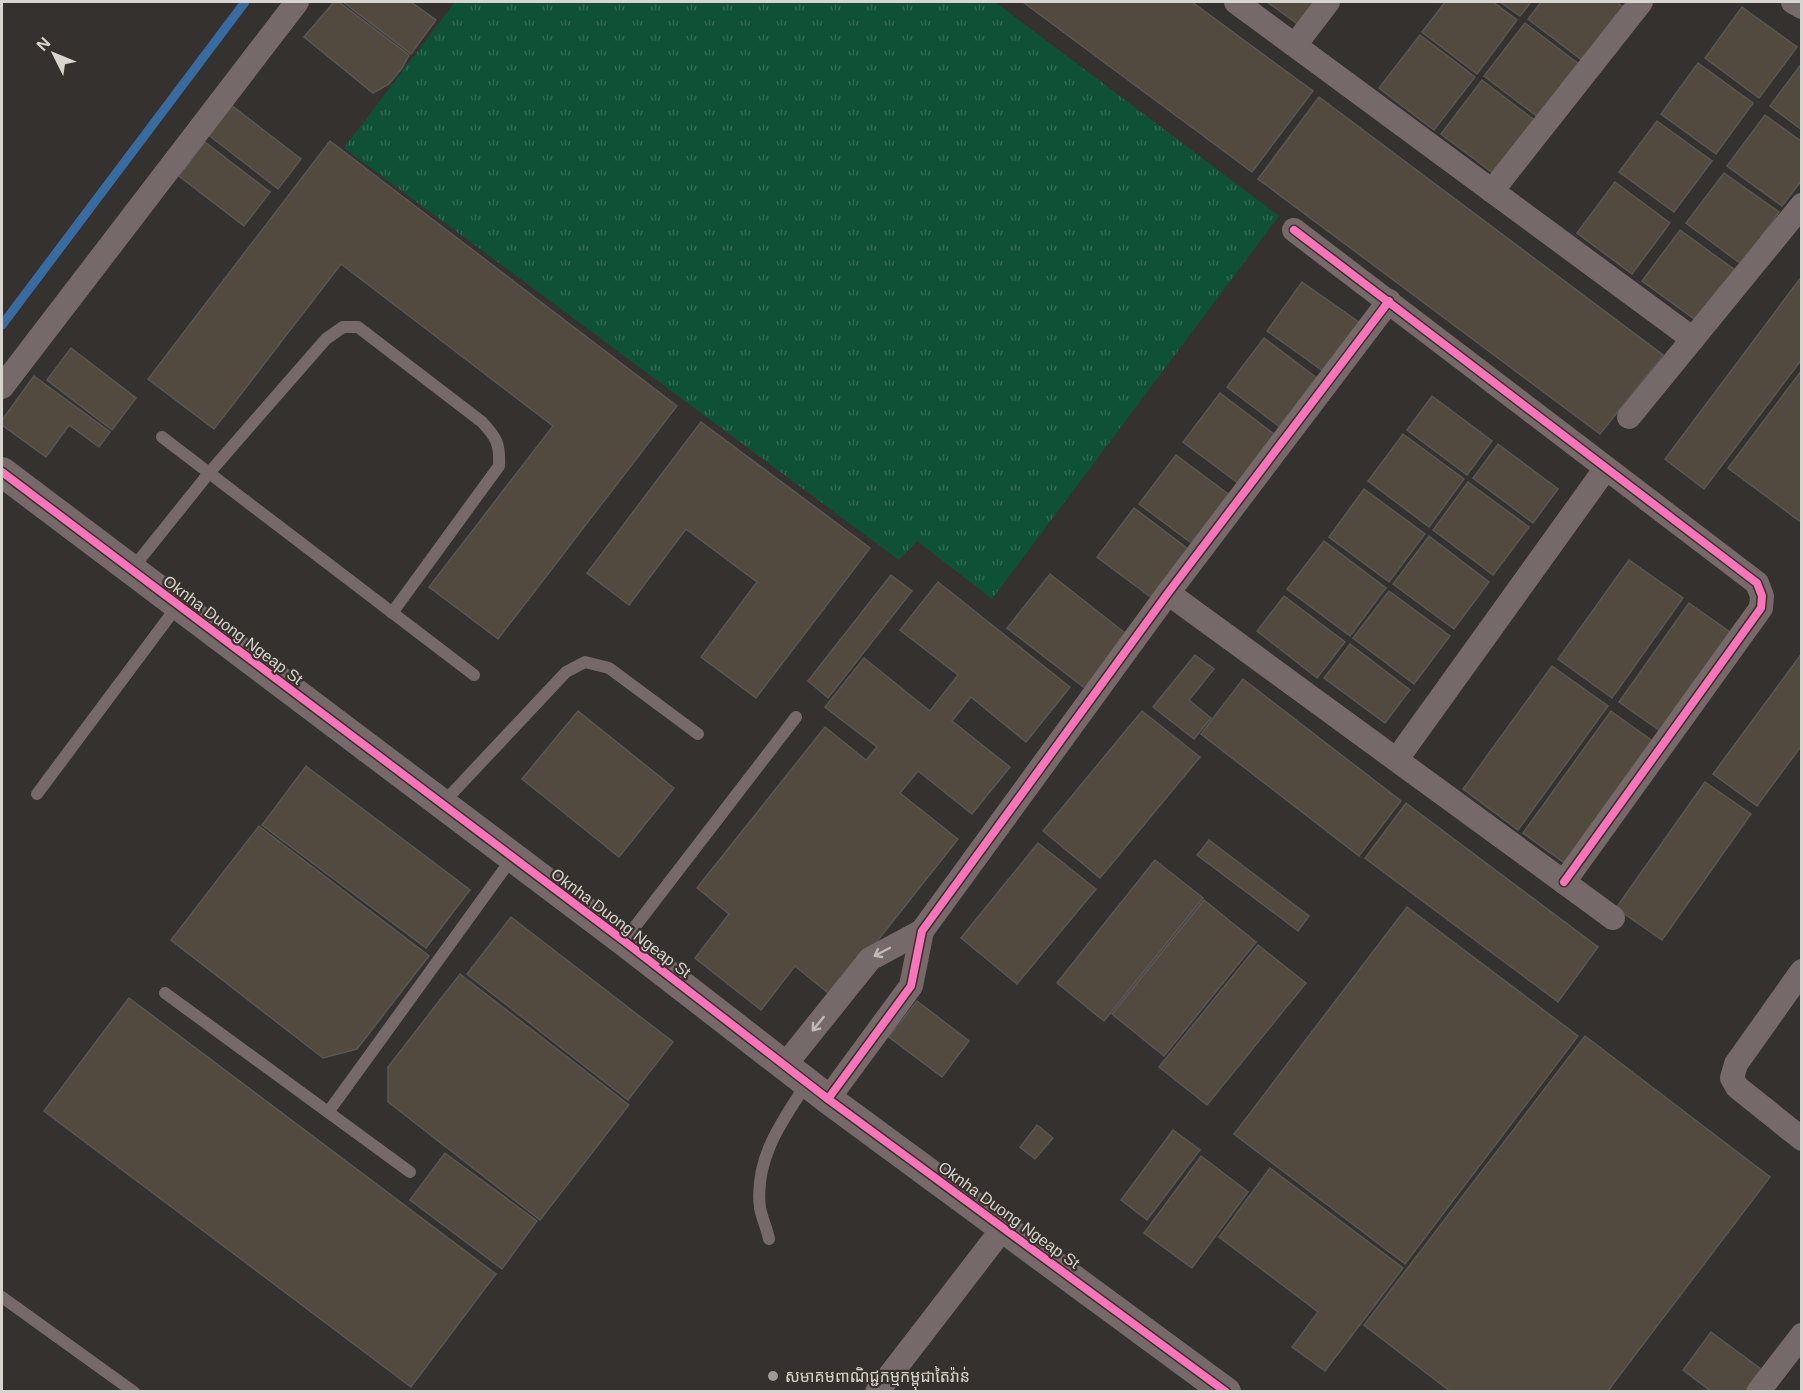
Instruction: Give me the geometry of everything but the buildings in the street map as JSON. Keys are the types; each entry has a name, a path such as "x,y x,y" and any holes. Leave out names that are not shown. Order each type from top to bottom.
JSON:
{"street":[{"path":"2,387 297,2"},
{"path":"1236,2 1693,339"},
{"path":"1295,45 1328,2"},
{"path":"1492,191 1641,2"},
{"path":"1793,2 1802,7"},
{"path":"1629,417 1802,205"},
{"path":"1294,230 1757,583 1762,596 1761,608 1564,882"},
{"path":"807,1082 911,986 922,931 1168,593 1389,301"},
{"path":"1397,759 1606,468"},
{"name":"Oknha Duong Ngeap St","path":"2,472 624,940 807,1082 1226,1392"},
{"path":"1168,593 1613,918"},
{"path":"807,1082 870,959 922,931"},
{"path":"1802,971 1736,1064 1732,1078 1737,1087 1802,1139"},
{"path":"877,1392 1004,1227"},
{"path":"1758,1392 1802,1335"}],"lane":[{"path":"131,570 209,473 326,339 343,327 358,327 482,422 494,434 500,447 499,466 392,613"},
{"path":"162,437 474,675"},
{"path":"37,794 178,605"},
{"path":"441,804 566,672 585,662 609,668 698,734"},
{"path":"624,940 796,717"},
{"path":"329,1111 513,857"},
{"path":"165,993 410,1172"},
{"path":"770,1239 760,1208 760,1183 764,1163 770,1141 807,1082"},
{"path":"2,1297 134,1392"}],"green space":[{"path":"455,2 995,2 1279,216 992,599 917,541 899,560 344,148"}],"waterway":[{"path":"2,325 245,2"}],"cycle path":[{"path":"1294,230 1757,583 1762,596 1761,608 1564,882"},
{"path":"828,1099 911,986 922,931 1168,593 1389,301"},
{"path":"2,472 624,941 828,1099 1226,1392"}],"place":[{"name":"សមាគមពាណិជ្ជកម្មកម្ពុជាតៃវ៉ាន់","path":"773,1376"}]}
